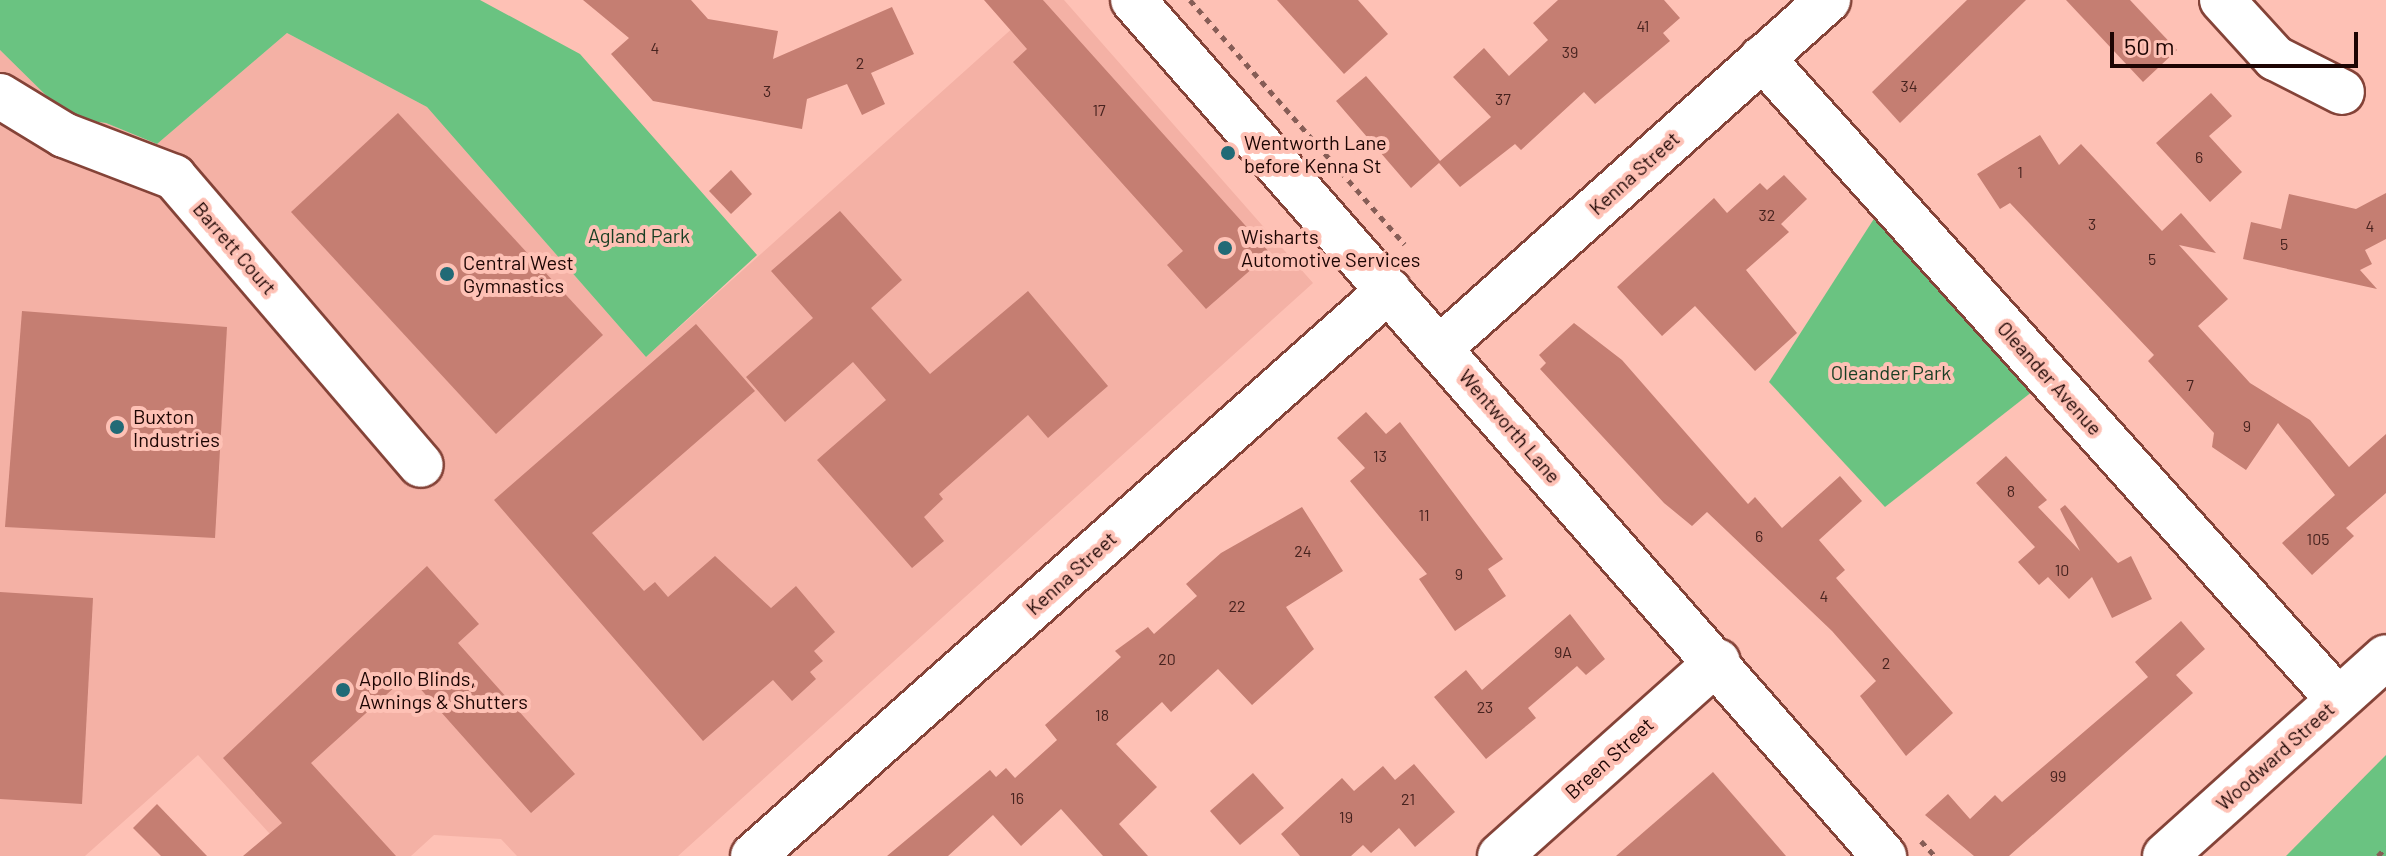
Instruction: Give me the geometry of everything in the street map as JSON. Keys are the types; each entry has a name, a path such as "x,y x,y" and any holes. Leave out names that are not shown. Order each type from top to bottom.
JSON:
{"street":[{"name":"Wentworth Lane","path":"1133,0 1718,661 1884,856"},
{"name":"Kenna Street","path":"1441,347 1828,0"},
{"path":"2222,0 2275,58 2342,92"},
{"name":"Oleander Avenue","path":"1762,58 2338,699"},
{"name":"Barrett Court","path":"0,96 64,135 174,177 421,465"},
{"name":"Kenna Street","path":"753,856 1389,290"},
{"name":"Woodward Street","path":"2165,856 2386,657"},
{"name":"Breen Street","path":"1500,856 1718,661"}],"path":[{"path":"1190,0 1404,244"},
{"path":"2378,856 2386,847"}],"shaded area":[{"path":"1044,0 1064,0 1313,283 678,856 517,856 501,839 434,835 411,856 290,856 198,755 85,856 0,856 0,50 69,118 106,123 157,144 287,33 427,107 646,357"}],"green space":[{"name":"Agland Park","path":"0,0 480,0 580,54 757,255 646,357 427,107 287,33 157,144 106,123 69,118 0,50"},
{"name":"Oleander Park","path":"1877,214 2037,388 1885,507 1769,382"},
{"path":"2386,755 2386,856 2286,856"}],"building":[{"path":"583,0 691,0 708,19 778,31 773,59 892,7 914,54 871,73 885,104 862,115 847,84 807,99 802,129 653,101 611,54 629,38"},
{"path":"984,0 1043,0 1270,253 1206,309 1167,265 1183,251 1013,62 1027,49"},
{"path":"1277,0 1358,0 1388,34 1344,74"},
{"path":"1558,0 1664,0 1680,18 1663,33 1670,41 1595,104 1584,92 1521,150 1515,144 1460,187 1439,163 1411,188 1336,101 1366,76 1440,161 1491,117 1453,77 1484,48 1509,76 1548,40 1533,23"},
{"path":"1967,0 2026,0 1900,123 1872,92"},
{"path":"2066,0 2130,0 2177,50 2143,82"},
{"path":"2211,93 2232,116 2209,136 2242,172 2210,202 2156,143"},
{"name":"Central West Gymnastics","path":"398,113 603,335 496,434 291,212"},
{"path":"2040,135 2059,165 2081,144 2162,231 2181,213 2216,253 2179,245 2228,299 2198,326 2250,383 2310,420 2349,467 2386,434 2386,493 2346,528 2354,536 2312,575 2282,543 2335,495 2278,423 2246,470 2212,447 2214,433 2148,361 2154,355 2010,203 2000,209 1977,174"},
{"path":"731,170 752,194 731,214 709,191"},
{"path":"1784,175 1807,199 1781,224 1789,232 1746,270 1797,333 1755,371 1695,306 1662,336 1617,287 1714,198 1727,213 1760,183 1767,190"},
{"path":"2386,193 2386,239 2365,250 2372,264 2360,270 2377,289 2243,259 2251,222 2281,229 2289,194 2356,209"},
{"path":"840,211 902,280 871,308 930,374 1028,291 1108,386 1048,438 1028,415 939,494 943,499 924,517 944,541 912,568 817,460 886,400 853,362 785,422 746,377 813,318 771,271"},
{"name":"Buxton Industries","path":"22,311 227,327 215,538 5,527"},
{"path":"1574,323 1622,360 1748,504 1755,497 1782,528 1840,476 1862,501 1819,540 1845,570 1836,578 1953,713 1906,756 1860,696 1876,681 1832,631 1707,512 1692,526 1664,503 1540,369 1546,363 1539,355"},
{"path":"696,324 755,391 592,533 644,591 655,582 668,597 715,556 771,608 796,586 835,632 814,651 823,661 810,672 816,679 792,701 773,680 703,741 494,500"},
{"path":"1366,412 1386,434 1400,422 1503,559 1488,569 1506,596 1455,631 1419,579 1427,574 1350,481 1365,468 1337,438"},
{"path":"2006,456 2047,500 2038,507 2080,551 2060,509 2065,505 2118,563 2131,556 2152,599 2112,618 2092,577 2069,599 2048,577 2039,585 2018,562 2035,547 1976,483"},
{"path":"1302,507 1343,571 1286,607 1314,649 1252,705 1218,669 1171,712 1162,702 1116,744 1157,787 1119,824 1148,856 1103,856 1061,809 1021,846 993,815 948,856 887,856 990,770 996,777 1006,768 1015,778 1057,740 1045,725 1121,657 1115,651 1148,627 1154,634 1197,596 1186,584 1221,553"},
{"path":"427,566 479,624 458,643 575,774 531,813 408,675 311,763 396,856 243,856 282,823 223,758"},
{"path":"0,592 93,598 82,804 0,799"},
{"path":"1570,614 1605,659 1586,675 1577,666 1528,708 1536,718 1486,759 1434,697 1466,670 1482,690"},
{"path":"2181,621 2205,649 2176,675 2193,693 2009,856 1974,856 1925,815 1948,794 1970,819 1995,795 2002,802 2148,677 2135,662"},
{"path":"1414,764 1455,812 1415,847 1399,828 1371,853 1363,845 1351,856 1300,856 1281,834 1342,778 1354,791 1383,766 1395,780"},
{"path":"1713,772 1786,856 1616,856"},
{"path":"1253,773 1284,808 1240,845 1210,811"},
{"path":"157,804 207,856 161,856 133,828"}],"place":[{"name":"Wentworth Lane before Kenna St","path":"1228,153"},
{"name":"Wisharts Automotive Services","path":"1225,248"},
{"name":"Central West Gymnastics","path":"447,274"},
{"name":"Buxton Industries","path":"117,427"},
{"name":"Apollo Blinds, Awnings & Shutters","path":"343,690"}]}
